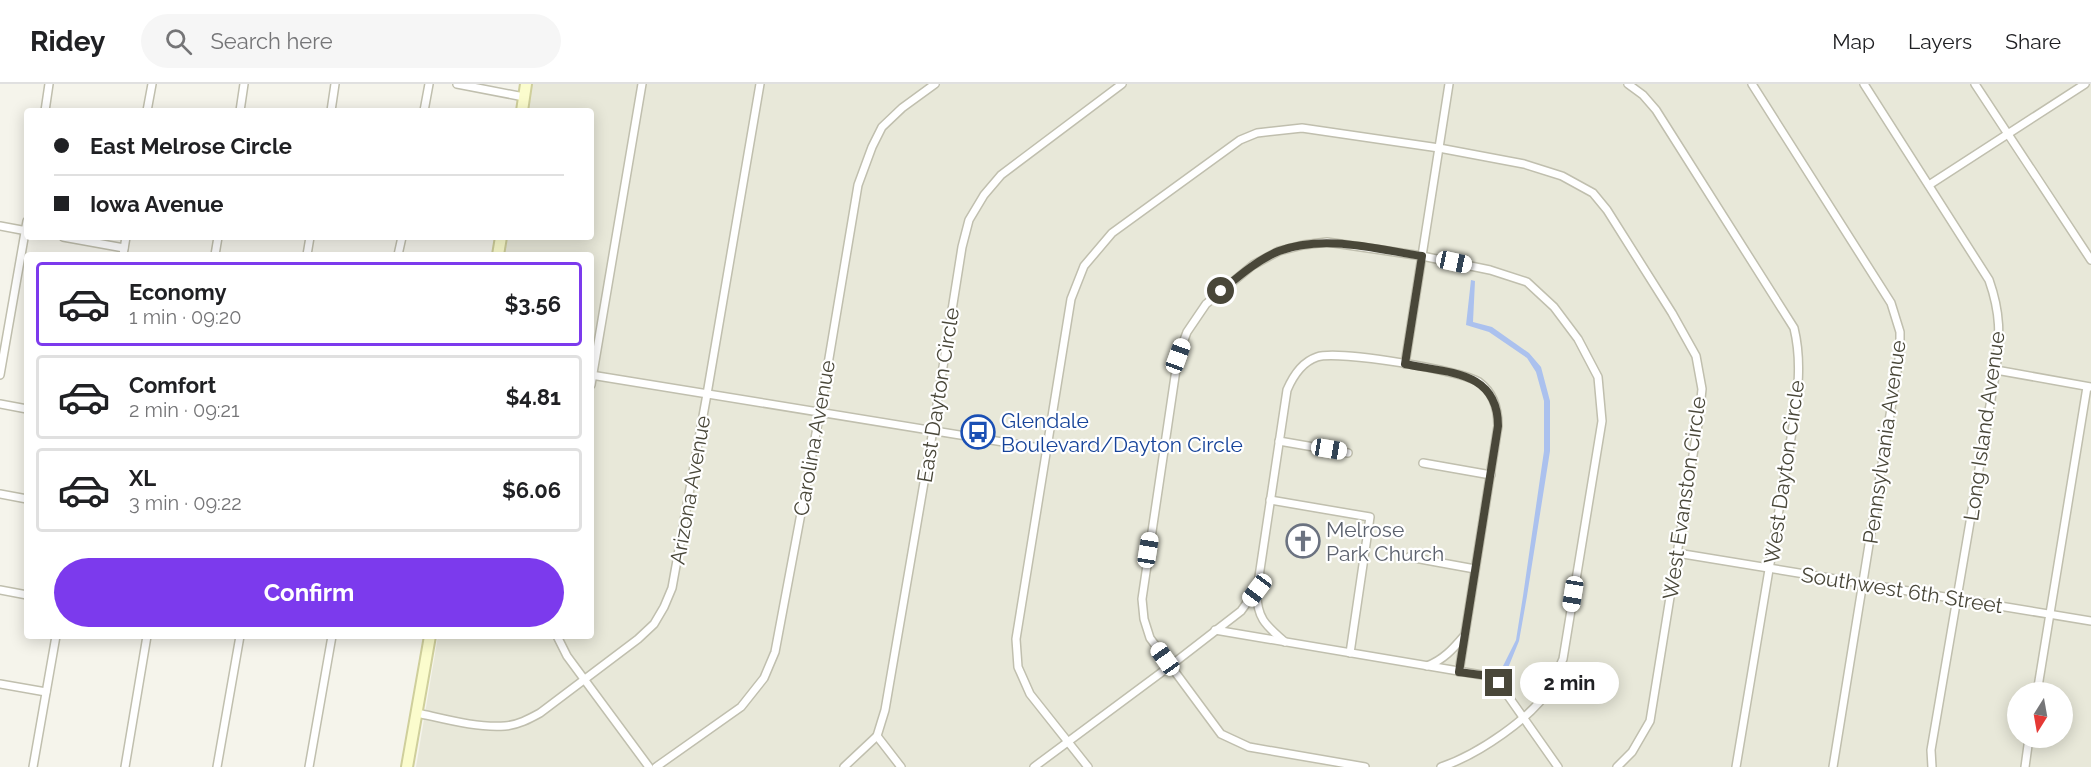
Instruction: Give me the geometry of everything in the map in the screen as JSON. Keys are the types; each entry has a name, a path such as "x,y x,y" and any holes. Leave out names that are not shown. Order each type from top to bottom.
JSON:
{"main road":[{"path":"522,108 526,84"},
{"path":"407,767 429,639"}],"street":[{"path":"45,108 49,84"},
{"path":"148,108 152,84"},
{"path":"240,108 244,84"},
{"path":"331,108 335,84"},
{"path":"425,108 429,84"},
{"path":"457,84 524,97"},
{"path":"594,363 642,84"},
{"name":"Arizona Avenue","path":"417,713 484,725 506,726 524,722 586,680 646,632 654,624 664,607 672,588 760,84"},
{"name":"Carolina Avenue","path":"656,767 741,707 764,678 775,652 820,412 858,185 863,168 882,127 902,108 935,84"},
{"name":"East Dayton Circle","path":"877,736 885,710 962,248 969,219 984,195 1001,175 1122,84"},
{"path":"1405,364 1449,84"},
{"name":"West Dayton Circle","path":"1628,84 1643,95 1656,110 1794,328 1799,350 1799,385 1736,767"},
{"name":"Pennsylvania Avenue","path":"1752,84 1891,303 1900,332 1900,353 1833,767"},
{"name":"Long Island Avenue","path":"1864,84 1989,280 1996,301 1999,321 1996,370 1931,750 1932,767"},
{"path":"1975,84 2091,260"},
{"path":"1929,185 2086,84 2091,88"},
{"name":"West Evanston Circle","path":"1088,767 1030,693 1018,667 1016,639 1071,299 1084,266 1112,233 1240,140 1257,133 1302,128 1439,148 1543,169 1562,176 1593,193 1607,210 1672,313 1696,356 1702,389 1650,721 1632,752 1617,767"},
{"path":"0,226 24,231"},
{"path":"0,375 24,240"},
{"path":"76,240 123,251"},
{"path":"1365,767 1249,747 1221,734 1150,638 1144,619 1142,599 1178,356 1187,332 1206,304 1253,265 1279,251 1327,242 1422,256 1490,270 1527,282 1554,307 1578,339 1598,378 1602,421 1563,659 1552,685 1524,718 1462,760 1441,767"},
{"path":"1285,642 1270,630 1260,617 1256,606 1287,390 1293,376 1316,357 1332,354 1405,364 1465,376 1478,382 1488,391 1498,414 1491,475 1459,672"},
{"path":"1996,370 2089,387 2039,682"},
{"path":"594,375 1046,449"},
{"path":"0,404 24,408"},
{"path":"1279,441 1348,453"},
{"path":"1423,464 1491,475"},
{"path":"0,494 24,499"},
{"path":"1270,500 1370,517 1350,653"},
{"name":"Southwest 6th Street","path":"1677,553 2091,621"},
{"path":"1409,557 1475,569"},
{"path":"0,590 24,594"},
{"path":"1034,767 1241,611 1257,590"},
{"path":"1215,630 1488,676 1499,683 1558,767"},
{"path":"1427,666 1452,651 1464,636"},
{"path":"33,767 55,639"},
{"path":"125,767 146,639"},
{"path":"217,767 239,639"},
{"path":"309,767 331,639"},
{"path":"558,639 567,656 649,767"},
{"path":"0,684 46,692"},
{"path":"844,767 877,736 901,767"},
{"path":"2025,767 2028,748"}],"shaded area":[{"path":"532,84 2091,84 2091,767 416,767 437,639 594,639 594,252 504,252 506,240 594,240 594,108 528,108"}],"water":[{"path":"1471,280 1475,281 1473,322 1492,327 1529,353 1541,367 1550,401 1550,451 1527,596 1519,641 1505,671 1502,668 1516,640 1544,451 1544,401 1536,372 1527,358 1489,332 1466,325"}],"place":[{"name":"Glendale Boulevard/Dayton Circle","path":"978,432"},
{"name":"Melrose Park Church","path":"1303,541"}],"route":[{"path":"1221,291 1253,265 1279,251 1303,245 1327,242 1422,256 1405,364 1465,376 1478,382 1488,391 1498,414 1459,672 1488,676 1499,683"}]}
